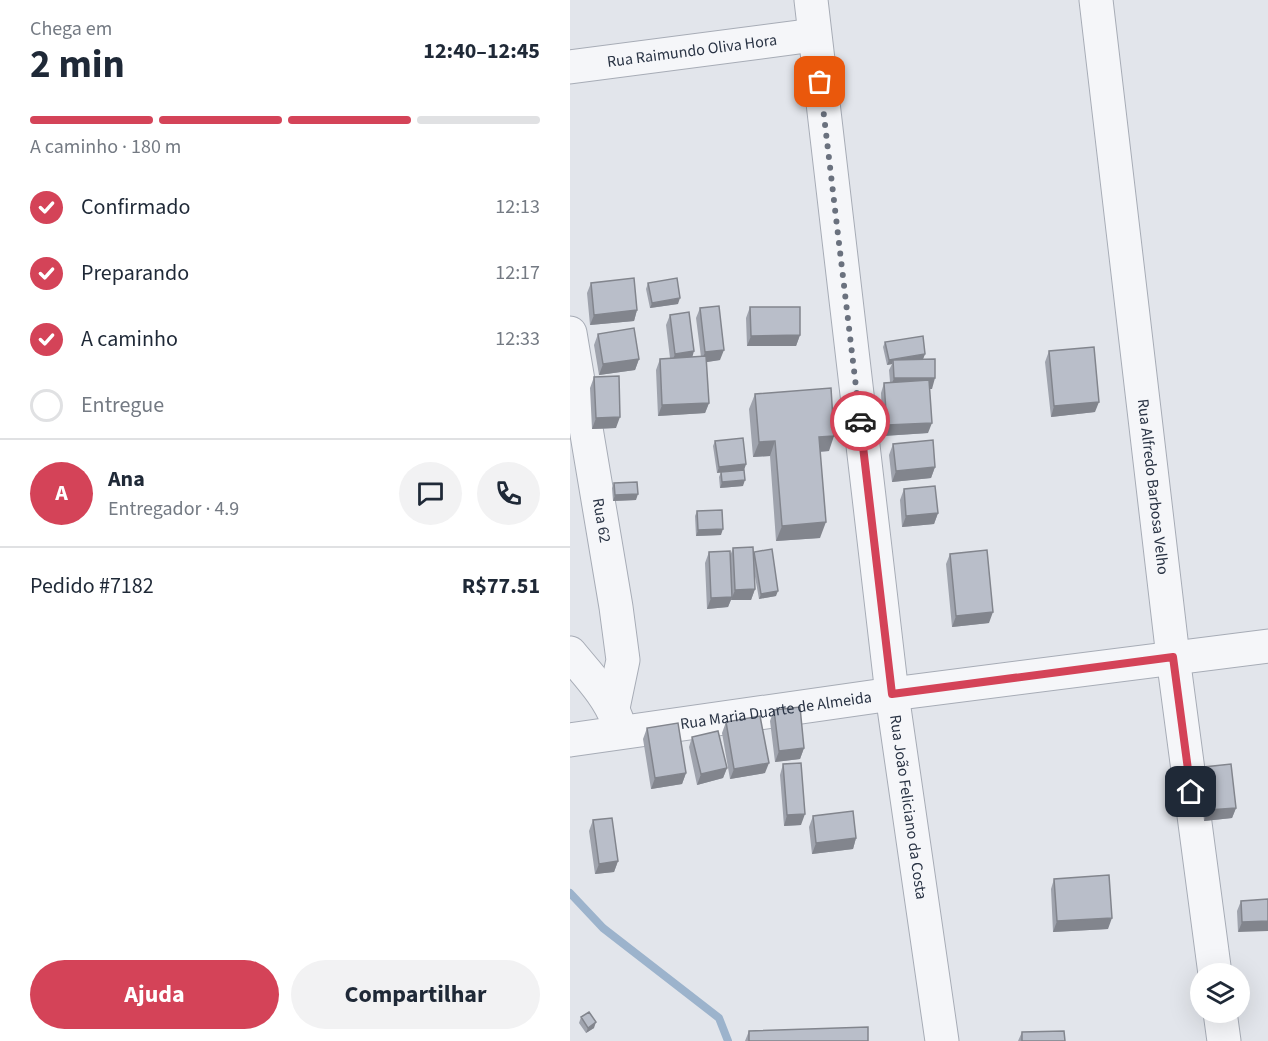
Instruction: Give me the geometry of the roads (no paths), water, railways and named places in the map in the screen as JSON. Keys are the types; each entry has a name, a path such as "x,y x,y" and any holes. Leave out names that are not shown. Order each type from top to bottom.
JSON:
{"street":[{"name":"Rua João Feliciano da Costa","path":"811,0 892,694 942,1041"},
{"name":"Rua Alfredo Barbosa Velho","path":"1096,0 1173,657 1214,963"},
{"name":"Rua Raimundo Oliva Hora","path":"570,67 814,35"},
{"name":"Rua 62","path":"570,333 623,660 618,721"},
{"name":"Rua Maria Duarte de Almeida","path":"570,740 618,721 892,694 1268,646"},
{"path":"570,654 618,721"},
{"path":"1222,1023 1224,1041"}],"waterway":[{"path":"570,893 603,928 719,1018 728,1041"}]}
